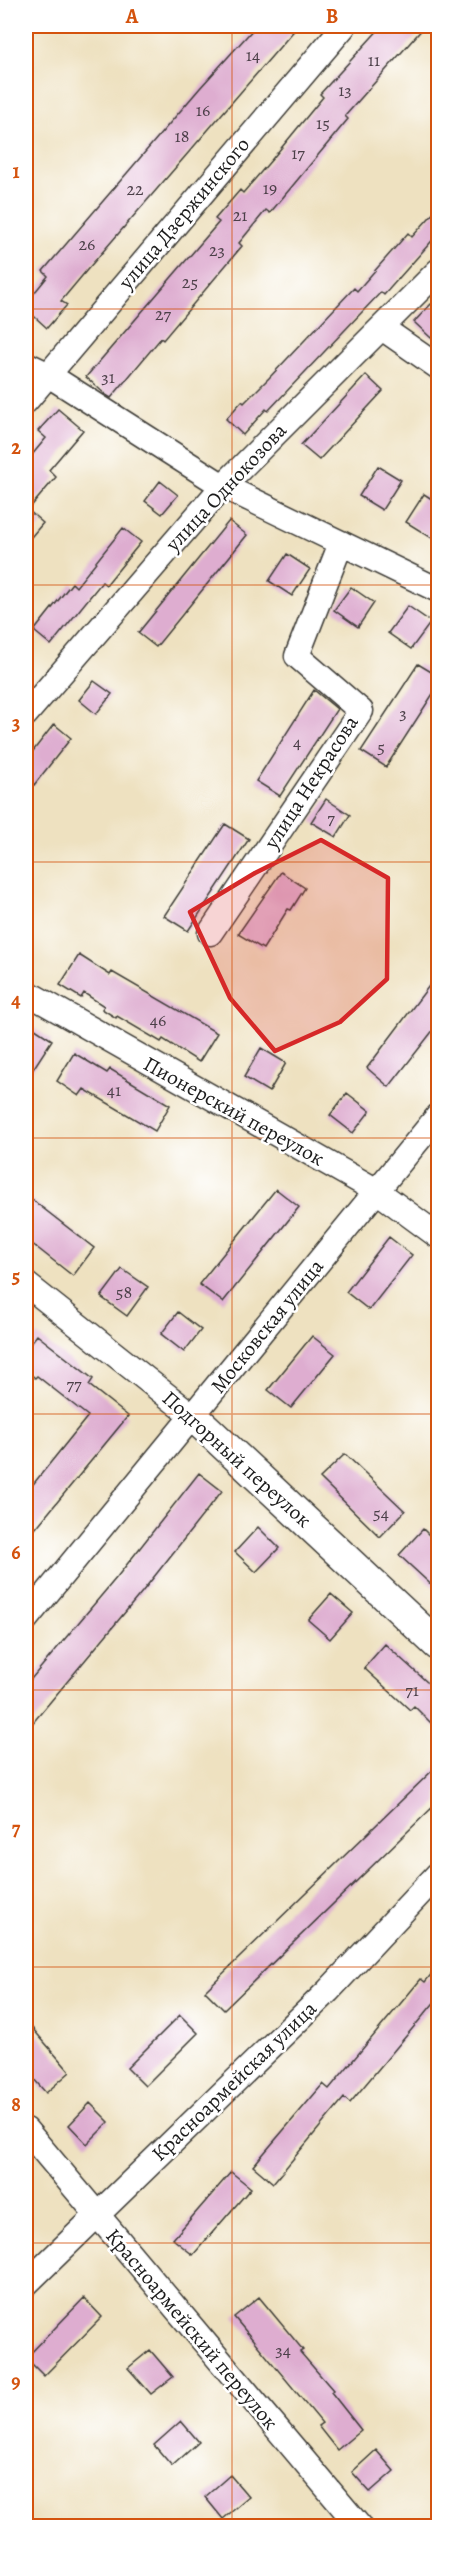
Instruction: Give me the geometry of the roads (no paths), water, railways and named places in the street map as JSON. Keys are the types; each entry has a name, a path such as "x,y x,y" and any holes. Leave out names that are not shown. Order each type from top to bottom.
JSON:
{"main road":[{"name":"Подгорный переулок","path":"194,1417 438,1645"}],"street":[{"name":"улица Дзержинского","path":"26,401 36,369 344,26"},
{"name":"улица Однокозова","path":"26,714 223,486 438,271"},
{"path":"382,328 438,367"},
{"path":"36,369 223,486 438,590"},
{"name":"улица Некрасова","path":"210,933 360,711 297,656 341,543"},
{"name":"Пионерский переулок","path":"26,992 377,1191 438,1236"},
{"name":"Московская улица","path":"26,1619 194,1417 438,1116"},
{"name":"Подгорный переулок","path":"26,1284 194,1417"},
{"name":"Красноармейская улица","path":"26,2284 328,1991 438,1874"},
{"name":"Красноармейский переулок","path":"26,2130 359,2526"}]}
